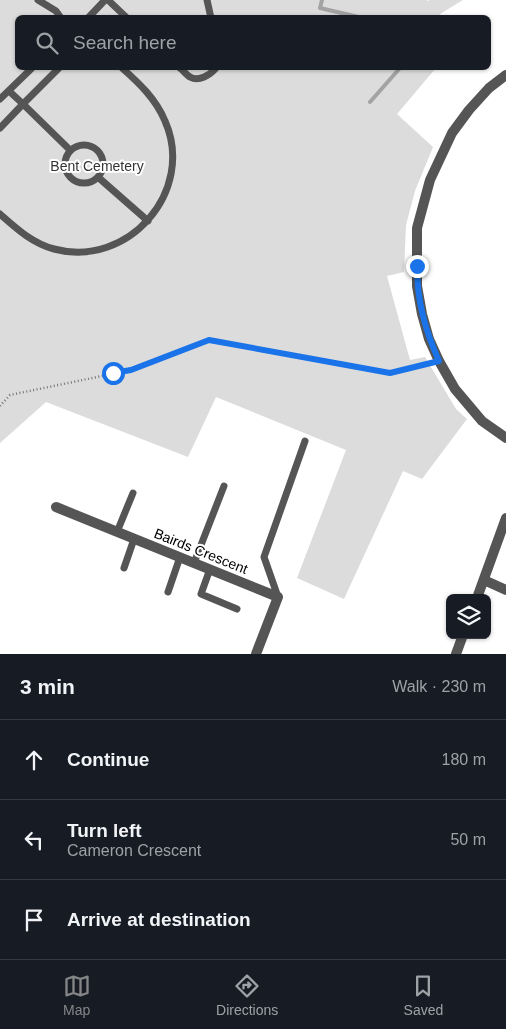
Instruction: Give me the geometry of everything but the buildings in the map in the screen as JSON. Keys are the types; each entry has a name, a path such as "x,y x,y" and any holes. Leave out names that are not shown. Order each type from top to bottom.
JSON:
{"street":[{"path":"506,75 489,88 452,133 430,180 417,228 417,286 429,339 455,389 482,421 506,438"},
{"name":"Bairds Crescent","path":"56,508 278,597"},
{"path":"479,594 506,518"},
{"path":"484,580 506,590"},
{"path":"256,654 278,597"},
{"path":"456,654 462,639"}],"lane":[{"path":"38,0 56,11 59,15"},
{"path":"91,15 107,0 124,15"},
{"path":"207,0 210,15"},
{"path":"0,100 30,70"},
{"path":"0,128 57,70"},
{"path":"0,214 23,235 38,243 54,249 72,252 113,246 133,234 148,221 158,209 167,191 172,172 173,154 171,138 166,121 158,106 143,87 124,70"},
{"path":"182,70 190,78 208,76 214,70"},
{"path":"8,91 70,150"},
{"path":"86,144 95,147 101,153 104,162 103,170 98,178 91,182 82,183 74,181 68,175 65,166 70,150 86,144"},
{"path":"98,178 148,221"},
{"path":"278,597 264,557 305,441"},
{"path":"194,563 224,486"},
{"path":"118,532 133,493"},
{"path":"124,568 134,539"},
{"path":"168,592 180,557"},
{"path":"210,569 201,594 237,609"}],"path":[{"path":"0,406 10,395 131,370 209,340 390,373 439,361"}],"green space":[{"name":"Bent Cemetery","path":"0,0 463,0 441,15 15,15 15,70 434,70 397,114 433,147 415,191 406,225 404,272 387,276 410,360 425,357 456,409 467,419 422,479 403,471 344,599 297,578 346,450 216,397 188,457 46,402 0,443"}],"waterway":[{"path":"322,0 320,8 350,15"},
{"path":"370,102 398,70"}],"route":[{"path":"113,373 131,370 209,340 390,373 439,361 429,339 422,314 417,286 417,266"}]}
